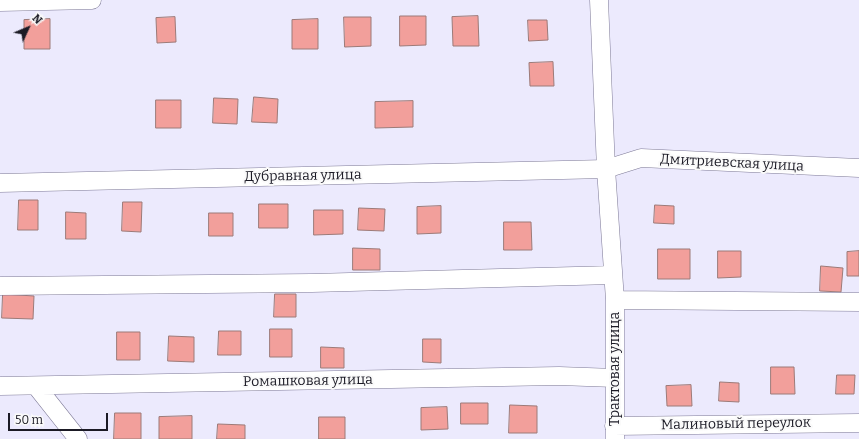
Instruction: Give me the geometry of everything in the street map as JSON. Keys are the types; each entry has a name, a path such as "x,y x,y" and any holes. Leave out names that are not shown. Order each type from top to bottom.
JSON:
{"street":[{"path":"0,2 92,0"},
{"name":"Трактовая улица","path":"599,0 606,169 615,300 614,432"},
{"name":"Дмитриевская улица","path":"606,169 641,158 859,168"},
{"name":"Дубравная улица","path":"0,183 606,169"},
{"path":"0,286 312,283 613,275"},
{"path":"615,300 859,302"},
{"name":"Ромашковая улица","path":"0,386 559,376 615,378"},
{"path":"36,386 78,439"},
{"name":"Малиновый переулок","path":"614,432 859,423"}],"building":[{"path":"400,16 426,16 426,45 400,46"},
{"path":"478,16 479,46 453,46 452,17"},
{"path":"175,17 176,42 157,43 156,18"},
{"path":"344,17 371,17 371,46 345,47"},
{"path":"50,19 50,49 24,49 24,20"},
{"path":"318,19 318,49 292,49 292,20"},
{"path":"528,20 547,20 548,40 529,41"},
{"path":"553,62 554,86 530,86 529,63"},
{"path":"254,97 278,99 277,123 252,122"},
{"path":"214,98 238,99 237,124 213,123"},
{"path":"156,100 181,100 181,128 156,128"},
{"path":"413,101 413,127 375,128 375,102"},
{"path":"19,200 38,200 38,230 18,230"},
{"path":"123,202 142,202 141,232 122,231"},
{"path":"259,204 288,204 288,228 259,228"},
{"path":"655,205 674,206 674,224 654,223"},
{"path":"441,206 441,233 417,234 417,207"},
{"path":"359,208 385,209 384,231 358,230"},
{"path":"314,210 343,210 343,234 314,235"},
{"path":"66,212 86,213 86,239 66,239"},
{"path":"209,213 233,213 233,236 209,236"},
{"path":"504,222 531,222 532,250 504,250"},
{"path":"353,248 380,249 380,270 353,270"},
{"path":"658,249 690,249 690,279 658,279"},
{"path":"718,251 741,251 741,277 718,278"},
{"path":"859,251 859,276 847,276 847,252"},
{"path":"821,266 843,268 841,292 820,291"},
{"path":"3,294 34,296 33,319 2,318"},
{"path":"275,294 296,294 296,317 274,317"},
{"path":"270,329 292,329 292,357 270,357"},
{"path":"219,331 241,331 241,355 218,355"},
{"path":"117,332 140,332 140,360 117,360"},
{"path":"169,336 194,337 194,362 168,361"},
{"path":"423,339 441,339 441,363 423,362"},
{"path":"321,347 344,348 344,368 321,368"},
{"path":"771,367 794,367 795,394 771,394"},
{"path":"837,375 855,375 854,394 836,394"},
{"path":"720,382 739,383 739,402 719,401"},
{"path":"691,385 692,406 667,406 666,386"},
{"path":"461,403 488,403 488,424 461,424"},
{"path":"510,405 537,406 537,433 509,433"},
{"path":"447,407 448,429 421,430 421,408"},
{"path":"115,413 141,413 141,439 114,439"},
{"path":"192,416 192,439 159,439 159,417"},
{"path":"319,417 345,417 345,439 319,439"},
{"path":"218,424 245,425 245,439 217,439"}]}
